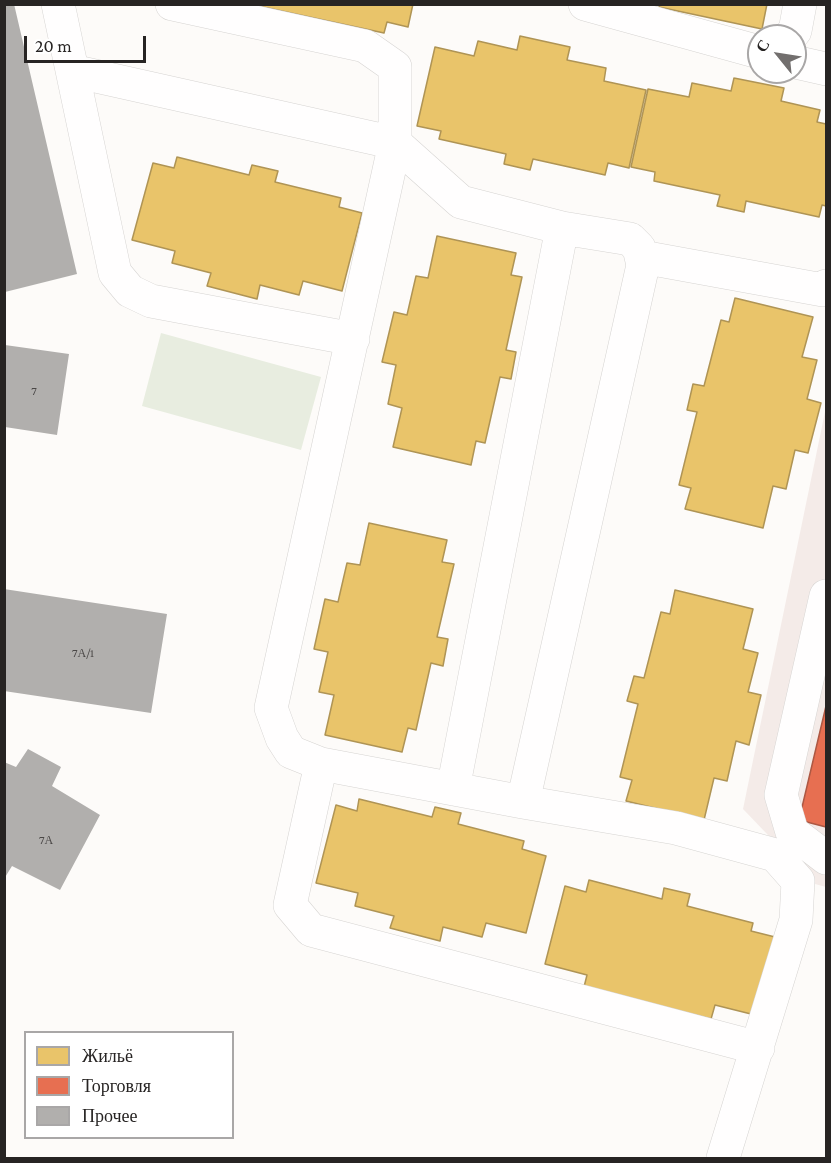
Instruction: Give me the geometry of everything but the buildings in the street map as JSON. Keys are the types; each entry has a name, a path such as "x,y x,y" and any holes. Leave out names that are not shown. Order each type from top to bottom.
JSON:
{"lane":[{"path":"58,4 115,273 130,291 151,301 353,339"},
{"path":"172,4 365,46 395,68 395,143 271,708 282,738 291,752 321,764 676,828 776,855 798,881 796,920 723,1158"},
{"path":"585,4 747,49"},
{"path":"796,24 800,4"},
{"path":"807,65 826,69"},
{"path":"73,71 395,143 461,202 562,228 630,239 639,248 643,266 523,802"},
{"path":"453,789 562,228"},
{"path":"642,257 823,290 826,286"},
{"path":"826,596 781,795 792,832 826,858"},
{"path":"321,764 290,905 311,930 758,1048"}],"shaded area":[{"path":"161,333 321,377 301,450 142,406"},
{"path":"826,407 826,887 815,884 743,809"}]}
